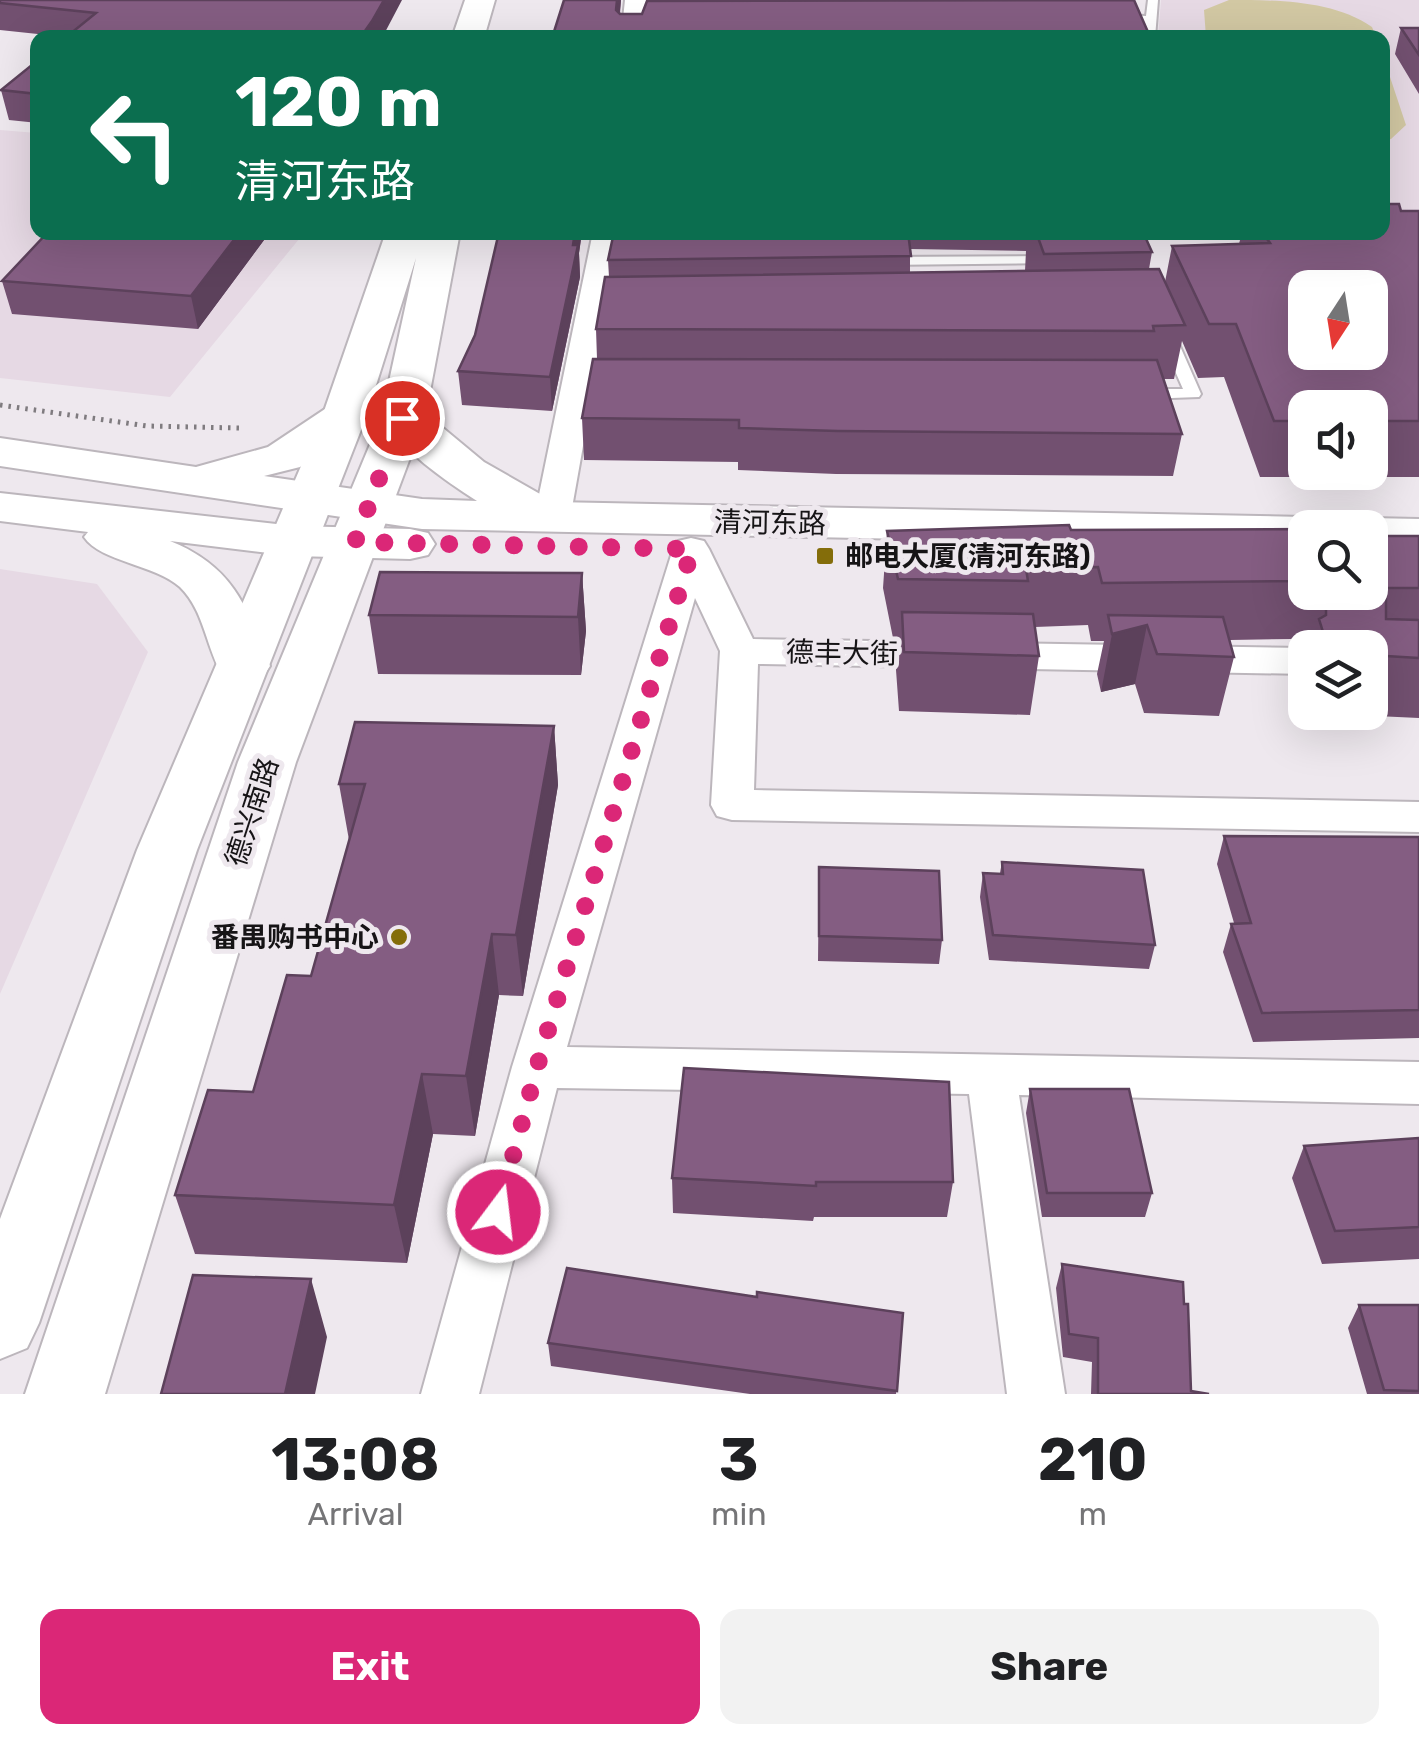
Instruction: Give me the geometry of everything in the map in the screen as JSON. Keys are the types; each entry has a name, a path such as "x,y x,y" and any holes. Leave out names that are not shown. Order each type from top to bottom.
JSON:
{"main road":[{"path":"471,30 480,0"},
{"path":"495,30 504,0"},
{"name":"德兴南路","path":"66,1394 267,762 332,523 344,417 401,240"},
{"name":"德兴南路","path":"0,1324 166,850 243,666 402,418 439,240"},
{"path":"192,480 284,457 344,417"},
{"path":"402,418 450,462 503,499 552,519"},
{"path":"0,492 16,454"},
{"name":"清河东路","path":"16,454 192,480 332,523 552,519 1288,532"},
{"path":"0,507 99,534 157,555 197,576 222,612 243,666"},
{"name":"清河东路","path":"0,507 332,523 692,549 1288,558"},
{"path":"1388,533 1419,534"},
{"path":"1388,559 1419,560"}],"street":[{"path":"552,519 587,391 610,253"},
{"path":"692,549 739,652 732,805 1419,817"},
{"path":"450,1394 537,1067 692,549"},
{"name":"德丰大街","path":"739,652 1288,661"},
{"path":"537,1067 1419,1082"},
{"path":"991,1074 1036,1394"}],"lane":[{"path":"638,16 654,0"},
{"path":"1150,30 1153,0"},
{"path":"1100,17 1151,19"},
{"path":"858,261 1056,260"},
{"path":"1134,394 1193,394 1164,328"}],"path":[{"path":"0,406 147,426 236,428 254,424"}],"shaded area":[{"path":"1161,0 1419,0 1419,240 1390,234 1390,30 1159,30"},
{"path":"1229,0 1284,1 1340,11 1373,30 1205,30 1204,10"},
{"path":"1390,77 1406,125 1390,139"},
{"path":"0,130 30,132 30,240 298,240 170,397 0,378"},
{"path":"0,569 97,584 148,652 0,994"}],"building":[{"path":"384,0 366,30 75,30 96,13 0,3"},
{"path":"564,0 617,0 616,10 620,14 642,14 647,1 1134,0 1147,30 555,30"},
{"path":"1401,28 1419,28 1419,55"},
{"path":"30,66 30,93 1,90"},
{"path":"1390,204 1399,204 1401,211 1419,211 1419,421 1388,421 1388,390 1288,390 1288,421 1274,421 1236,324 1209,324 1172,246 1270,243 1268,240 1390,240"},
{"path":"40,240 234,240 191,296 2,281"},
{"path":"497,240 574,240 573,245 578,245 550,377 458,371 475,335"},
{"path":"612,240 909,240 911,256 608,260"},
{"path":"1039,240 1147,240 1152,252 1044,254"},
{"path":"1159,269 1185,325 1153,326 1154,331 596,329 605,277"},
{"path":"593,359 1157,360 1182,434 838,431 739,428 739,420 582,418"},
{"path":"1069,525 1071,530 1288,529 1288,581 1102,583 1098,567 1026,569 1028,581 898,579 887,531"},
{"path":"1388,536 1419,536 1419,588 1388,588"},
{"path":"380,572 582,573 578,617 369,615"},
{"path":"1326,610 1386,610 1386,619 1419,620 1419,658 1388,656 1388,630 1322,630 1319,619 1326,615"},
{"path":"902,612 1033,614 1039,656 904,652"},
{"path":"1108,615 1223,617 1234,657 1157,654 1147,625 1112,634"},
{"path":"355,722 554,726 516,935 492,934 466,1076 422,1074 394,1205 175,1195 208,1090 253,1092 287,975 311,976 365,784 339,784"},
{"path":"1224,836 1419,837 1419,1010 1262,1013 1231,924 1251,923"},
{"path":"1002,862 1143,870 1155,945 993,935 983,873 1003,874"},
{"path":"819,867 939,871 942,940 819,936"},
{"path":"684,1068 949,1082 953,1182 816,1182 816,1186 672,1178"},
{"path":"1030,1089 1129,1089 1152,1193 1047,1193"},
{"path":"1419,1138 1419,1227 1335,1231 1304,1146"},
{"path":"1062,1264 1183,1282 1184,1304 1188,1304 1191,1391 1209,1394 1098,1394 1098,1338 1069,1334"},
{"path":"567,1268 757,1297 757,1292 903,1313 897,1391 548,1343"},
{"path":"193,1275 311,1279 285,1394 161,1394"},
{"path":"1359,1305 1419,1305 1419,1391 1384,1390"}],"place":[{"name":"邮电大厦(清河东路)","path":"825,556"},
{"name":"番禺购书中心","path":"399,937"}],"route":[{"path":"402,418 355,542 692,549 537,1067 498,1212"}]}
